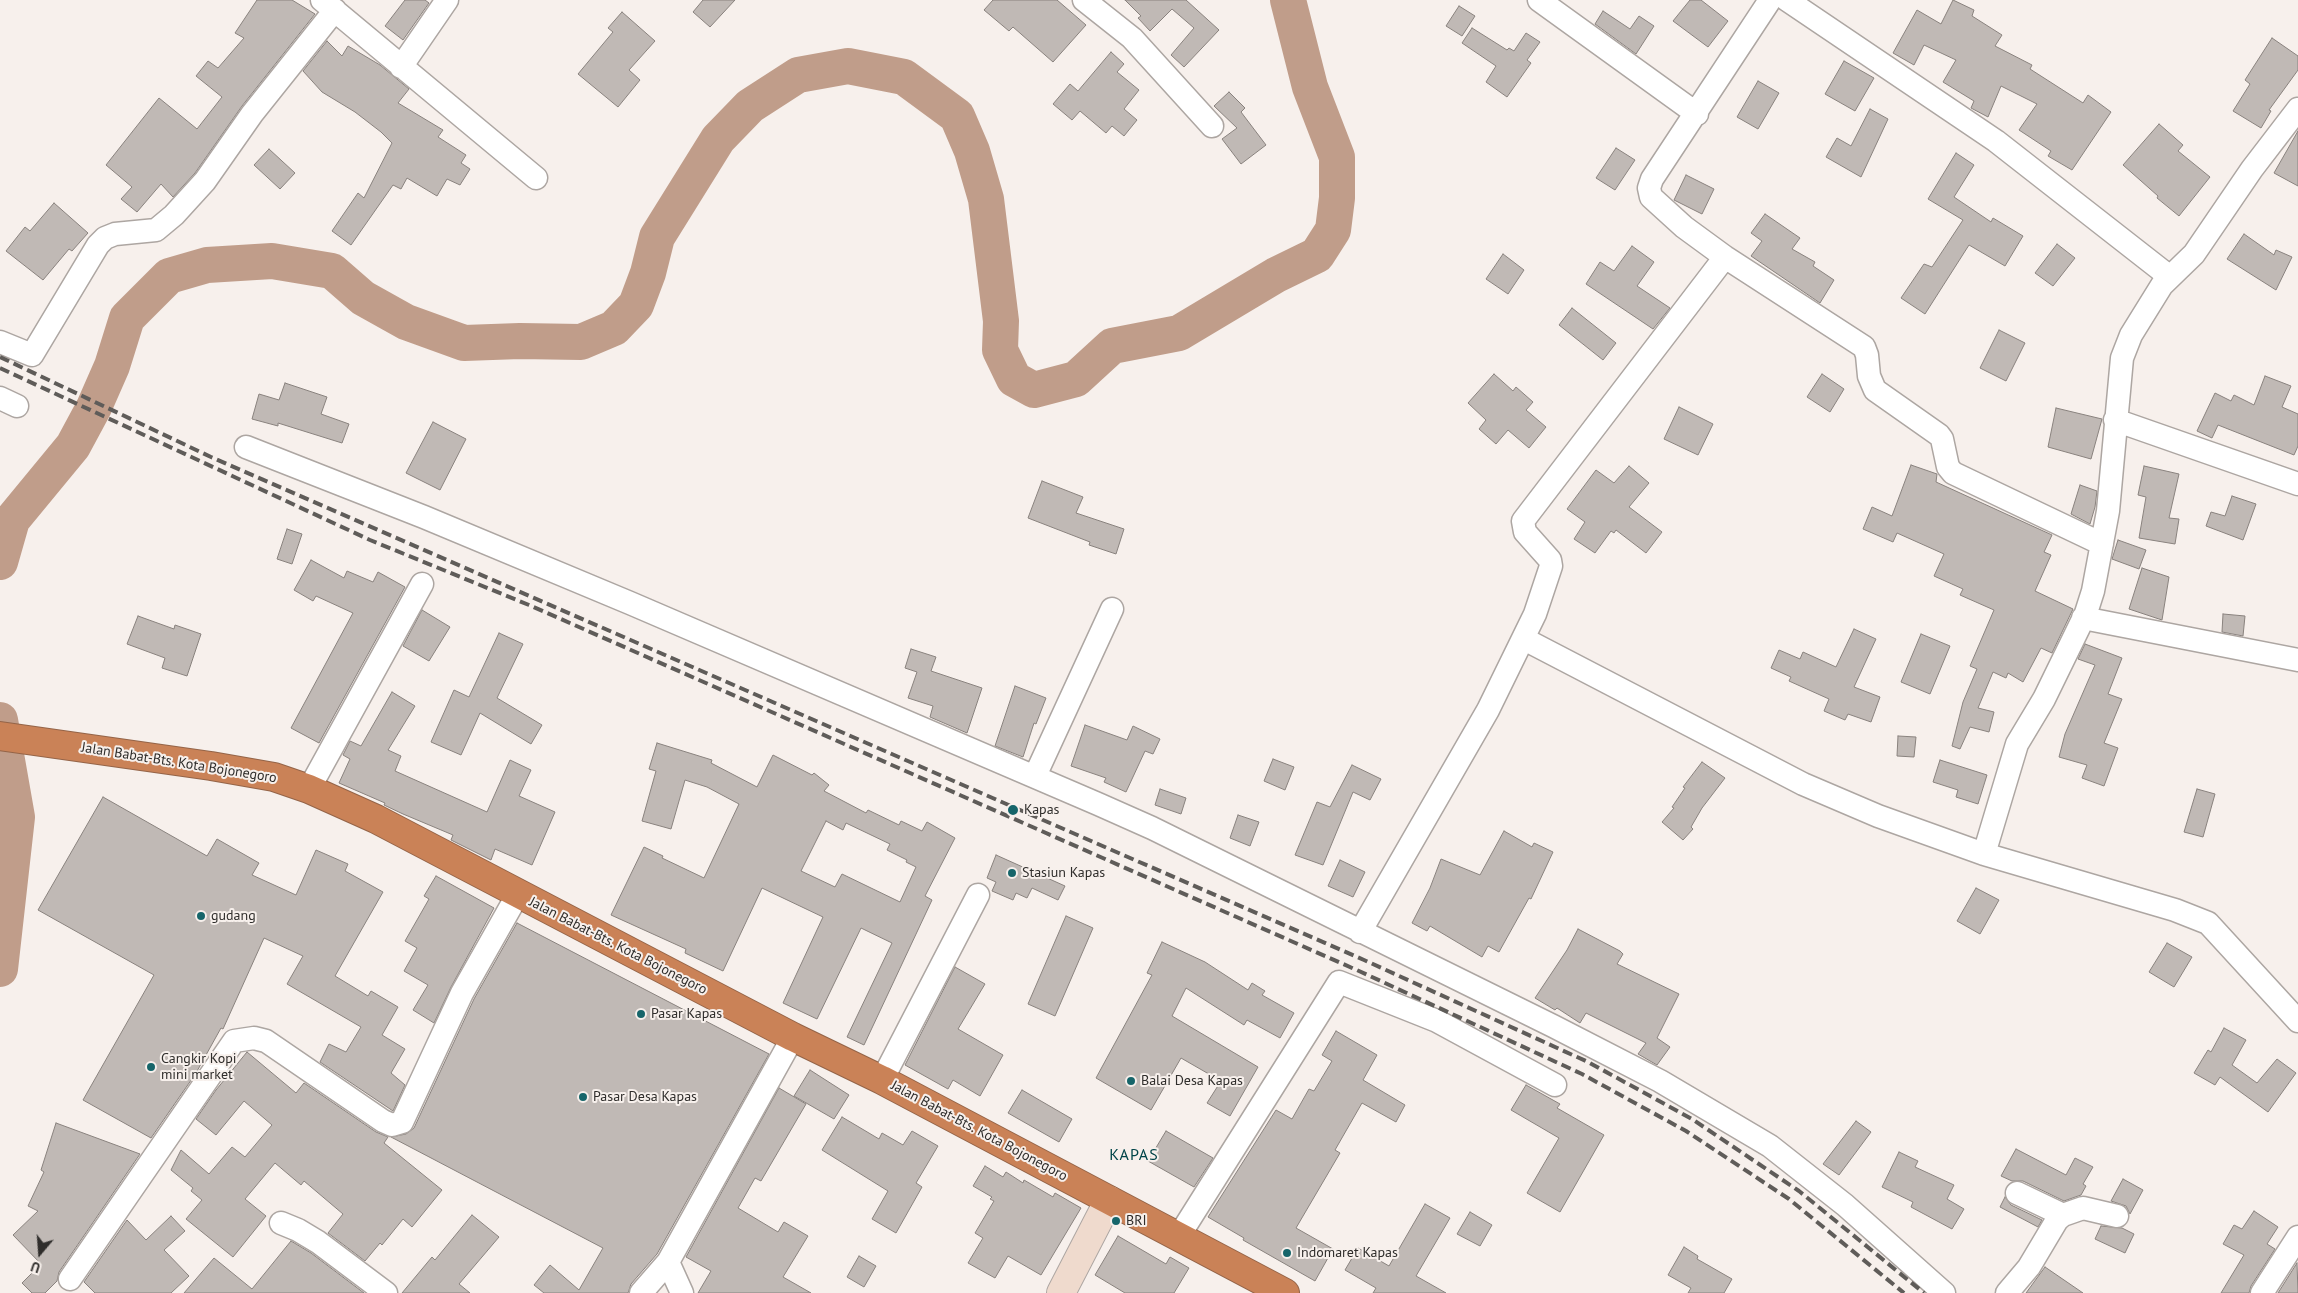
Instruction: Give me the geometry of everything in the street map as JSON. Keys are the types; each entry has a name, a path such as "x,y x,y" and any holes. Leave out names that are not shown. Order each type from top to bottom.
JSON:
{"highway":[{"name":"Jalan Babat-Bts. Kota Bojonegoro","path":"0,736 220,767 274,777 309,789 376,819 793,1037 882,1080 1285,1293"}],"street":[{"path":"401,67 447,0"},
{"path":"1084,0 1132,38 1212,126"},
{"path":"1539,0 1697,114"},
{"path":"1770,0 1697,114 1652,179 1649,188 1651,197 1684,227 1726,257 1864,347 1867,355 1869,376 1875,390 1939,435 1942,439 1948,466 1953,474 2102,544"},
{"path":"1788,0 1996,140 2170,277"},
{"path":"0,342 32,355 98,245 105,238 114,234 156,230 174,215 205,181 329,5 536,178"},
{"path":"1984,854 2017,744 2044,699 2083,618 2093,591 2108,511 2122,358 2145,310 2170,277 2194,254 2252,169 2298,109"},
{"path":"1360,932 1488,710 1535,614 1550,572 1550,560 1525,532 1523,521 1726,257"},
{"path":"2115,420 2298,484"},
{"path":"246,447 452,528 1035,776 1152,828 1553,1026 1660,1081 1770,1146 1845,1205 1944,1293"},
{"path":"309,789 422,584"},
{"path":"1035,776 1112,609"},
{"path":"2083,618 2298,660"},
{"path":"1524,639 1804,784 1878,816 1984,854 2175,910 2208,923 2298,1021"},
{"path":"70,1279 234,1041 254,1038 266,1041 383,1121 392,1125 402,1122 462,993 518,894"},
{"path":"882,1080 978,895"},
{"path":"1179,1236 1338,982 1437,1021 1555,1085"},
{"path":"641,1293 668,1262 793,1037"},
{"path":"2017,1193 2063,1215"},
{"path":"1061,1293 1109,1200"},
{"path":"2007,1293 2030,1267 2056,1220 2063,1215 2083,1208 2118,1216"},
{"path":"281,1223 298,1230 318,1242 386,1293"},
{"path":"2262,1293 2298,1237"},
{"path":"668,1262 682,1293"}],"building":[{"path":"257,0 292,0 315,14 242,106 195,173 173,197 161,184 137,212 121,199 132,187 106,165 159,98 197,129 222,97 196,76 208,61 218,68 244,38 235,33"},
{"path":"405,0 425,0 429,3 403,40 385,26"},
{"path":"703,0 735,0 710,27 693,12"},
{"path":"993,0 1057,0 1086,25 1053,62 1013,27 1009,31 984,10"},
{"path":"1125,0 1186,0 1219,30 1184,67 1171,55 1194,28 1172,9 1150,31 1138,18 1141,16"},
{"path":"1690,0 1701,0 1728,21 1708,47 1673,21"},
{"path":"1953,0 1974,10 1972,16 2002,35 1995,46 2032,65 2030,69 2083,103 2088,95 2111,112 2072,170 2048,156 2051,151 2019,130 2037,104 2001,86 1988,117 1971,108 1974,101 1943,82 1956,60 1924,45 1914,65 1893,53 1917,10 1941,24"},
{"path":"1459,6 1475,16 1462,36 1446,26"},
{"path":"1603,11 1630,29 1639,16 1654,26 1636,54 1595,24"},
{"path":"622,12 655,41 629,70 640,80 618,107 578,74 613,32 608,28"},
{"path":"1472,28 1507,50 1509,48 1514,51 1526,33 1540,42 1527,60 1531,63 1507,97 1486,82 1496,66 1462,43"},
{"path":"2272,38 2298,56 2298,70 2269,110 2271,111 2261,128 2233,111 2250,84 2245,80"},
{"path":"327,41 342,56 348,46 380,65 409,89 398,103 443,130 438,137 466,155 461,163 470,169 460,185 447,179 437,196 407,178 401,189 393,185 351,245 332,231 358,193 364,198 392,143 355,112 322,92 303,71"},
{"path":"1111,52 1124,64 1117,72 1139,90 1124,109 1137,120 1124,136 1112,126 1106,133 1080,111 1072,120 1053,104 1070,84 1078,91"},
{"path":"1844,61 1874,78 1855,111 1825,94"},
{"path":"1758,81 1779,93 1758,129 1737,117"},
{"path":"1229,92 1245,108 1241,112 1266,145 1241,164 1222,139 1237,128 1214,106"},
{"path":"1870,109 1888,119 1861,177 1826,157 1837,138 1851,146"},
{"path":"2159,124 2183,145 2178,151 2210,177 2179,216 2157,198 2158,196 2123,165"},
{"path":"2298,131 2298,186 2274,173"},
{"path":"1616,148 1635,160 1615,190 1596,178"},
{"path":"269,149 295,173 280,189 254,165"},
{"path":"1956,153 1974,165 1954,197 1991,222 1993,218 2023,236 2005,266 1969,245 1925,314 1901,298 1924,264 1932,267 1963,220 1928,199"},
{"path":"1686,175 1714,189 1702,214 1674,200"},
{"path":"54,203 88,233 72,251 69,249 43,280 6,251 25,227 30,231"},
{"path":"1765,214 1800,238 1792,249 1815,262 1813,266 1834,280 1820,303 1751,256 1762,241 1751,233"},
{"path":"2244,234 2274,255 2276,250 2292,257 2276,290 2227,259"},
{"path":"2057,244 2075,258 2053,286 2035,273"},
{"path":"1632,246 1654,262 1637,286 1670,308 1653,329 1586,284 1600,262 1614,271"},
{"path":"1503,254 1524,270 1508,294 1486,279"},
{"path":"1572,308 1616,343 1603,360 1559,325"},
{"path":"1999,330 2025,343 2006,381 1980,368"},
{"path":"1494,374 1513,391 1516,387 1533,402 1526,410 1546,427 1529,448 1508,430 1496,444 1479,429 1486,420 1468,403"},
{"path":"1822,374 1844,389 1830,412 1807,397"},
{"path":"2265,376 2291,386 2282,407 2298,414 2298,446 2294,455 2218,425 2212,438 2197,431 2215,393 2231,401 2234,395 2254,405"},
{"path":"285,383 327,397 321,414 349,424 342,443 278,423 278,426 252,419 259,394 279,400"},
{"path":"1679,407 1713,424 1698,455 1664,439"},
{"path":"2056,408 2102,419 2091,459 2048,447"},
{"path":"433,422 466,439 440,490 406,473"},
{"path":"1911,465 1937,474 1936,482 2052,535 2044,552 2051,555 2035,591 2073,609 2052,653 2041,648 2023,682 2008,673 2006,678 1993,672 1978,708 1994,712 1989,732 1970,727 1960,749 1952,746 1963,702 1977,669 1970,666 1994,610 1960,595 1963,589 1934,576 1944,554 1897,533 1893,542 1863,529 1872,507 1892,516"},
{"path":"1629,466 1649,483 1629,507 1662,532 1646,553 1616,530 1614,533 1611,531 1595,553 1574,539 1585,522 1567,509 1596,470 1614,483"},
{"path":"2144,466 2179,474 2169,518 2179,519 2175,544 2139,538 2146,497 2138,495"},
{"path":"1042,481 1083,497 1076,513 1124,529 1116,554 1089,545 1090,542 1028,518"},
{"path":"2080,485 2097,491 2090,524 2071,514"},
{"path":"2232,496 2256,504 2243,540 2206,526 2211,512 2225,516"},
{"path":"287,529 302,534 292,564 277,559"},
{"path":"2118,540 2146,550 2139,569 2112,559"},
{"path":"311,560 344,578 347,571 373,582 378,572 405,587 319,743 291,728 353,613 316,596 313,601 294,590"},
{"path":"2142,568 2169,577 2162,620 2129,609"},
{"path":"422,610 450,627 429,661 403,646"},
{"path":"2223,614 2245,616 2243,636 2222,632"},
{"path":"138,616 174,629 175,625 201,634 187,676 162,668 165,658 127,644"},
{"path":"1854,629 1876,639 1854,687 1880,697 1871,722 1848,714 1845,720 1824,711 1829,699 1789,681 1791,677 1771,668 1779,650 1800,659 1803,652 1836,667"},
{"path":"499,633 523,644 497,698 542,725 531,744 480,713 461,755 431,742 454,690 469,697"},
{"path":"1921,634 1950,646 1930,694 1901,682"},
{"path":"2085,644 2122,658 2108,694 2122,699 2104,743 2118,748 2104,786 2082,778 2087,765 2059,757 2065,734 2095,665 2078,659"},
{"path":"911,649 936,657 931,671 982,688 967,733 930,717 933,706 908,698 917,672 905,668"},
{"path":"1015,686 1046,698 1036,724 1034,723 1023,757 995,746"},
{"path":"392,692 415,706 388,750 401,756 395,771 487,812 510,760 531,770 519,796 555,812 532,865 495,849 491,860 451,840 453,835 403,814 384,805 385,803 339,783 350,759 343,755 350,741 361,746"},
{"path":"1085,725 1127,740 1133,726 1160,739 1153,754 1145,751 1126,792 1104,782 1106,778 1071,766"},
{"path":"1898,736 1916,737 1914,757 1897,756"},
{"path":"657,743 712,760 711,763 757,787 773,755 812,775 814,773 829,785 824,791 866,813 868,810 899,825 901,821 922,831 927,822 955,838 925,896 932,900 864,1045 847,1037 892,943 861,928 817,1019 783,1003 823,917 762,888 723,971 685,953 686,949 611,915 644,847 663,856 662,858 704,878 739,804 707,787 685,780 671,829 642,821 656,771 649,769","holes":["826,821 843,830 846,823 890,844 887,850 916,867 900,902 842,874 835,887 801,871"]},
{"path":"1273,759 1294,767 1285,790 1264,781"},
{"path":"1940,760 1987,775 1978,804 1956,797 1958,790 1933,782"},
{"path":"1702,762 1725,778 1702,808 1691,827 1693,829 1683,840 1662,822 1674,808 1672,807 1685,788 1683,787"},
{"path":"1352,765 1381,779 1370,800 1353,792 1323,865 1295,855 1317,802 1330,807"},
{"path":"1160,789 1186,798 1181,814 1155,805"},
{"path":"2197,789 2215,794 2203,837 2184,832"},
{"path":"103,797 207,856 217,839 259,863 252,875 296,895 316,850 348,864 345,871 383,892 335,976 368,996 371,991 398,1007 382,1035 405,1049 391,1073 405,1085 393,1111 320,1062 329,1044 346,1052 361,1027 287,984 303,956 264,938 223,1029 221,1028 196,1073 151,1138 83,1100 154,975 38,910"},
{"path":"1238,815 1259,822 1250,846 1230,838"},
{"path":"1504,831 1532,847 1534,843 1553,852 1531,899 1529,898 1499,952 1488,946 1482,957 1430,926 1427,931 1412,923 1430,888 1441,859 1480,875"},
{"name":"Stasiun Kapas","path":"996,855 1065,886 1058,900 1032,888 1027,898 1016,893 1013,900 992,891 996,882 987,878"},
{"path":"1340,860 1365,872 1353,897 1328,886"},
{"path":"436,876 494,908 451,987 434,1023 413,1010 428,985 404,971 417,948 405,941 429,899 424,896"},
{"path":"1976,888 1999,900 1980,934 1957,921"},
{"path":"1066,916 1093,928 1055,1016 1028,1004"},
{"name":"Pasar Desa Kapas","path":"517,923 769,1054 657,1254 631,1284 628,1293 544,1293 534,1285 550,1265 579,1290 603,1248 391,1137 406,1134 414,1128 474,999"},
{"path":"1578,929 1620,951 1623,954 1617,964 1679,994 1657,1038 1670,1047 1657,1065 1638,1054 1646,1043 1586,1013 1580,1023 1557,1008 1555,1010 1535,998 1567,950"},
{"path":"1162,942 1205,962 1248,990 1252,983 1265,991 1262,995 1294,1013 1280,1038 1247,1020 1244,1025 1186,988 1172,1016 1258,1067 1230,1116 1207,1103 1221,1081 1181,1058 1151,1110 1096,1078 1152,975 1147,973"},
{"path":"2167,943 2192,957 2174,987 2149,972"},
{"path":"955,967 985,984 958,1029 1003,1055 980,1096 953,1080 948,1089 905,1065"},
{"path":"2224,1028 2246,1040 2232,1065 2257,1083 2277,1059 2296,1073 2268,1112 2220,1077 2215,1085 2194,1073 2208,1050 2211,1052"},
{"path":"1336,1031 1377,1055 1363,1080 1405,1105 1396,1122 1362,1103 1335,1150 1340,1153 1296,1228 1333,1249 1315,1281 1243,1240 1244,1238 1208,1217 1276,1110 1292,1119 1309,1089 1314,1091 1332,1061 1322,1055"},
{"path":"247,1052 296,1093 304,1083 376,1132 388,1137 384,1143 442,1190 412,1227 403,1219 382,1245 380,1243 365,1261 328,1233 343,1214 304,1181 301,1185 275,1163 245,1199 266,1216 233,1257 186,1219 202,1200 191,1191 193,1188 171,1170 181,1150 209,1174 232,1147 245,1157 272,1125 244,1101 216,1135 196,1119 216,1090"},
{"path":"810,1070 849,1095 834,1119 794,1096"},
{"path":"1526,1085 1560,1104 1557,1108 1604,1135 1560,1212 1527,1193 1559,1138 1511,1110"},
{"path":"779,1088 806,1104 761,1181 755,1178 738,1208 778,1232 784,1222 808,1236 783,1277 811,1293 698,1293 711,1271 686,1257"},
{"path":"1022,1090 1072,1119 1059,1142 1008,1113"},
{"path":"842,1117 879,1139 882,1133 903,1145 912,1131 938,1146 916,1183 922,1187 896,1233 872,1219 888,1191 822,1150"},
{"path":"1856,1121 1871,1132 1839,1175 1823,1164"},
{"path":"56,1123 140,1154 59,1272 57,1281 45,1293 32,1293 22,1283 41,1264 13,1235 38,1211 28,1206 44,1172 41,1170"},
{"path":"1166,1131 1213,1158 1194,1187 1148,1161"},
{"path":"2016,1149 2066,1175 2075,1158 2093,1167 2083,1184 2086,1186 2081,1195 2064,1201 2023,1181 2012,1181 2001,1176"},
{"path":"1899,1152 1918,1161 1915,1167 1954,1185 1947,1199 1964,1209 1952,1229 1911,1207 1913,1202 1882,1187"},
{"path":"985,1166 1003,1177 1006,1172 1023,1183 1024,1180 1053,1197 1055,1193 1081,1208 1041,1275 1008,1256 995,1278 968,1263 983,1238 975,1233 994,1201 990,1199 992,1197 973,1186"},
{"path":"2123,1179 2143,1190 2130,1214 2126,1206 2111,1201"},
{"path":"2005,1197 2011,1205 2042,1220 2038,1227 2000,1207"},
{"path":"1425,1204 1450,1218 1416,1276 1446,1293 1373,1293 1376,1288 1345,1270 1358,1248 1389,1266"},
{"path":"2254,1211 2278,1227 2267,1244 2275,1249 2251,1286 2249,1293 2221,1293 2244,1255 2223,1244 2234,1225 2242,1229"},
{"path":"1470,1212 1492,1225 1480,1246 1457,1234"},
{"path":"472,1215 499,1237 459,1284 470,1293 402,1293 432,1257 435,1260"},
{"path":"171,1216 185,1231 164,1250 189,1276 171,1293 95,1293 84,1282 127,1220 146,1240"},
{"path":"2101,1226 2122,1228 2134,1234 2125,1253 2095,1239"},
{"path":"1118,1236 1166,1264 1170,1257 1189,1268 1174,1293 1125,1293 1095,1275"},
{"path":"291,1241 311,1253 364,1293 184,1293 214,1258 252,1289"},
{"path":"1684,1247 1698,1256 1697,1259 1732,1279 1724,1293 1688,1293 1691,1288 1668,1275"},
{"path":"859,1256 876,1266 864,1287 847,1277"},
{"path":"2297,1263 2298,1293 2278,1293"},
{"path":"2045,1267 2083,1293 2026,1293"}],"waterway":[{"path":"0,562 12,520 73,446 94,407 112,366 127,318 169,276 207,265 272,261 332,271 363,298 406,322 464,343 520,341 581,342 614,328 636,305 648,273 657,237 718,139 750,106 798,75 848,66 904,77 957,116 972,151 986,199 1001,321 1000,350 1014,379 1034,390 1076,379 1112,346 1179,333 1276,275 1317,255 1333,230 1337,198 1337,157 1310,87 1288,0"},
{"path":"0,720 17,817 0,969"}],"railway":[{"path":"0,357 211,457 1364,960 1588,1062 1692,1119 1799,1191 1924,1293"},
{"path":"0,368 370,540 529,605 1359,971 1582,1074 1686,1131 1789,1199 1904,1293"}],"place":[{"name":"Kapas","path":"1013,810"},
{"name":"Stasiun Kapas","path":"1012,873"},
{"name":"gudang","path":"201,916"},
{"name":"Pasar Kapas","path":"641,1014"},
{"name":"Cangkir Kopi mini market","path":"151,1067"},
{"name":"Balai Desa Kapas","path":"1131,1081"},
{"name":"Pasar Desa Kapas","path":"583,1097"},
{"name":"BRI","path":"1116,1221"},
{"name":"Indomaret Kapas","path":"1287,1253"}],"district":[{"name":"KAPAS","path":"1134,1155"}]}
